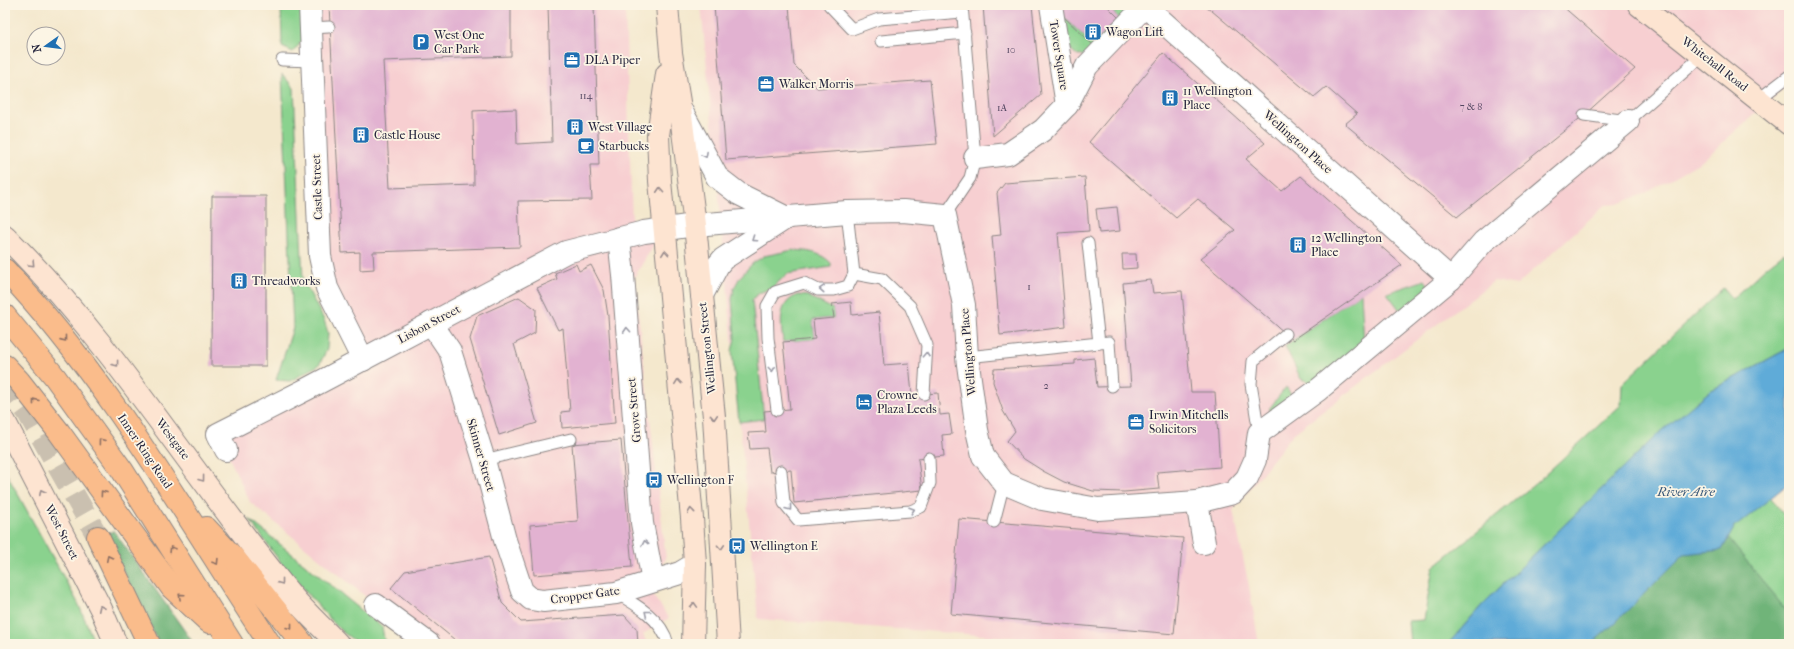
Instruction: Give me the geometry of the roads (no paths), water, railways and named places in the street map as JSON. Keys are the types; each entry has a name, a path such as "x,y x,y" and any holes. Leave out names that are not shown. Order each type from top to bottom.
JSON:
{"highway":[{"name":"Inner Ring Road","path":"5,270 40,308 75,351 113,403 270,644"},
{"path":"5,316 55,376 122,470 231,643"},
{"path":"5,366 19,381 59,432 172,588 231,643"},
{"path":"172,492 234,558 303,644"},
{"path":"98,537 149,644"}],"street":[{"name":"Castle Street","path":"310,5 320,28 312,61 320,256 327,288 363,360"},
{"name":"Wellington Street","path":"667,5 671,53 680,108 695,225 714,417 723,588 728,644"},
{"name":"Tower Square","path":"1051,5 1067,105"},
{"name":"Wellington Place","path":"975,158 1008,154 1043,130 1067,105 1087,66 1145,5 1451,279"},
{"name":"Whitehall Road","path":"1639,5 1704,55 1789,124"},
{"name":"Wellington Street","path":"671,53 658,135 663,229 695,564 693,644"},
{"path":"680,108 716,177 739,194 786,217"},
{"path":"1259,433 1318,390 1451,279 1484,242 1628,121"},
{"path":"663,229 847,212 903,211 945,214"},
{"name":"Wellington Place","path":"945,214 964,305 967,358 977,430 983,456 1004,483 1042,499 1098,509 1197,502 1233,493 1248,478 1256,460 1259,433"},
{"path":"702,295 718,265 723,259 786,217"},
{"name":"Lisbon Street","path":"226,450 218,434 363,360 566,252 619,238 663,229"},
{"name":"Westgate","path":"5,236 56,290 100,343 293,597 338,644"},
{"name":"Grove Street","path":"619,238 624,275 642,523 653,581"},
{"name":"Skinner Street","path":"431,323 450,352 484,460 505,540 522,591"},
{"name":"West Street","path":"5,422 101,609 116,644"},
{"path":"1197,502 1204,542"},
{"name":"Cropper Gate","path":"522,591 531,599 543,601 616,593 680,573 695,564"},
{"path":"376,605 428,644"}],"lane":[{"path":"829,5 852,29 879,19 962,9 975,158 970,178 945,214"},
{"path":"881,41 965,33"},
{"path":"1584,115 1628,121 1704,55"},
{"path":"282,60 312,61"},
{"path":"1759,99 1789,76"},
{"path":"777,410 768,338 767,306 775,292 804,284 818,290 834,290 848,286 854,274 847,212"},
{"path":"1088,242 1099,343"},
{"path":"854,274 882,279 910,306 927,345 924,394"},
{"path":"1259,433 1251,384 1253,361 1286,334"},
{"path":"967,358 1109,342 1112,386"},
{"path":"484,460 571,439"},
{"path":"781,471 784,503 798,520 854,517 910,511 921,507 930,483 929,458"},
{"path":"994,522 1004,483"},
{"path":"616,593 634,603 652,617 663,631 668,644"}],"water":[{"name":"River Aire","path":"1789,348 1789,483 1734,528 1722,550 1684,554 1614,624 1591,644 1448,644 1483,604 1657,435 1710,391"}],"tunnel":[{"path":"5,382 28,413 98,537"}],"place":[{"name":"Wagon Lift","path":"1093,32"},
{"name":"West One Car Park","path":"421,42"},
{"name":"DLA Piper","path":"572,60"},
{"name":"Walker Morris","path":"766,84"},
{"name":"11 Wellington Place","path":"1170,98"},
{"name":"West Village","path":"575,127"},
{"name":"Castle House","path":"361,135"},
{"name":"Starbucks","path":"586,146"},
{"name":"12 Wellington Place","path":"1298,245"},
{"name":"Threadworks","path":"239,281"},
{"name":"Crowne Plaza Leeds","path":"864,402"},
{"name":"Irwin Mitchells Solicitors","path":"1136,422"},
{"name":"Wellington F","path":"654,480"},
{"name":"Wellington E","path":"737,546"}]}
